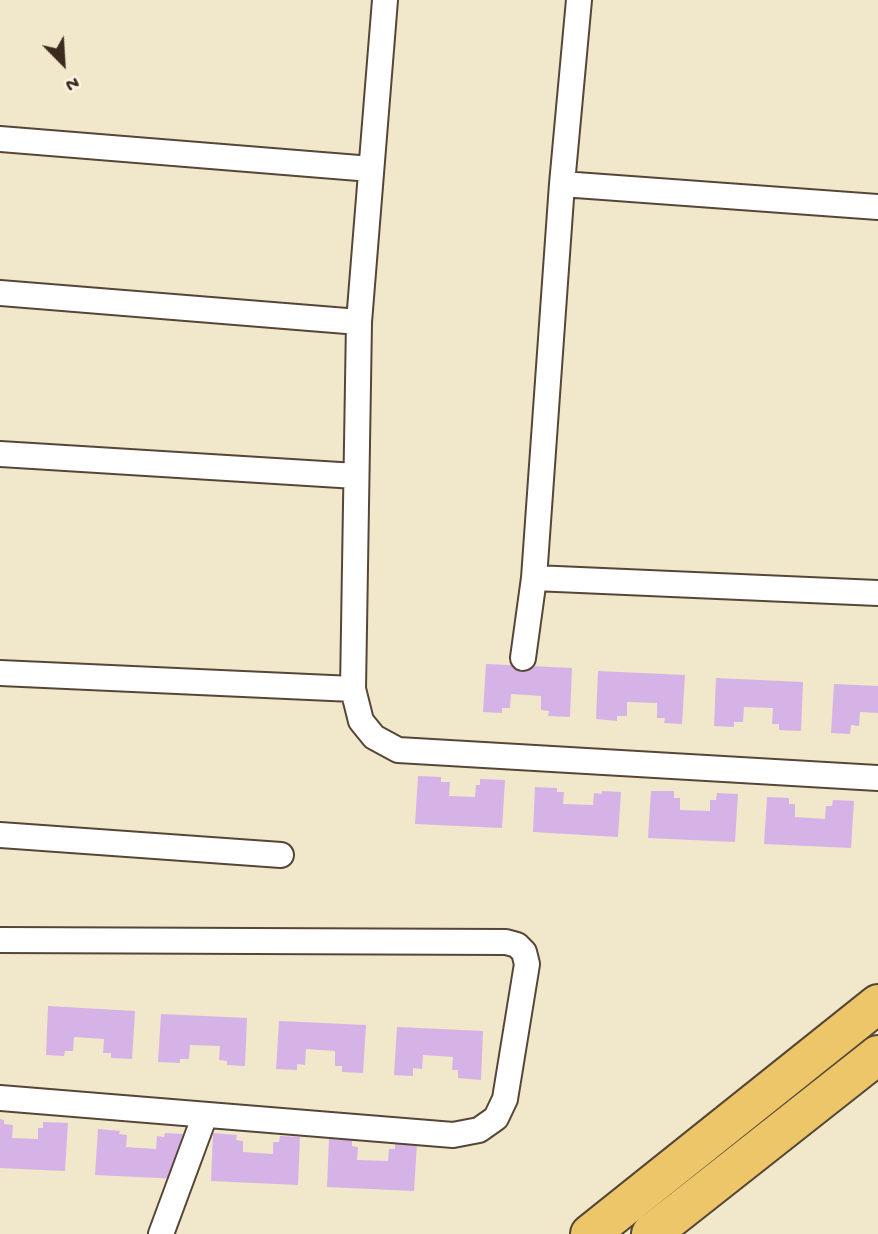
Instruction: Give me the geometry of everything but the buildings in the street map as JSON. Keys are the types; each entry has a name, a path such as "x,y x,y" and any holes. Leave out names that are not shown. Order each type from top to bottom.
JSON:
{"main road":[{"path":"590,1234 878,1004"},
{"path":"651,1234 878,1055"}],"street":[{"path":"385,0 359,322 353,689 361,721 374,737 398,750 878,778"},
{"path":"523,658 534,578 562,184 579,0"},
{"path":"0,139 372,169"},
{"path":"562,184 878,207"},
{"path":"0,293 359,322"},
{"path":"0,454 356,476"},
{"path":"534,578 878,593"},
{"path":"0,673 353,689"},
{"path":"0,835 281,855"},
{"path":"0,940 506,942 517,945 524,953 527,964 505,1099 496,1118 478,1129 453,1135 0,1098"},
{"path":"161,1234 205,1115"}]}
